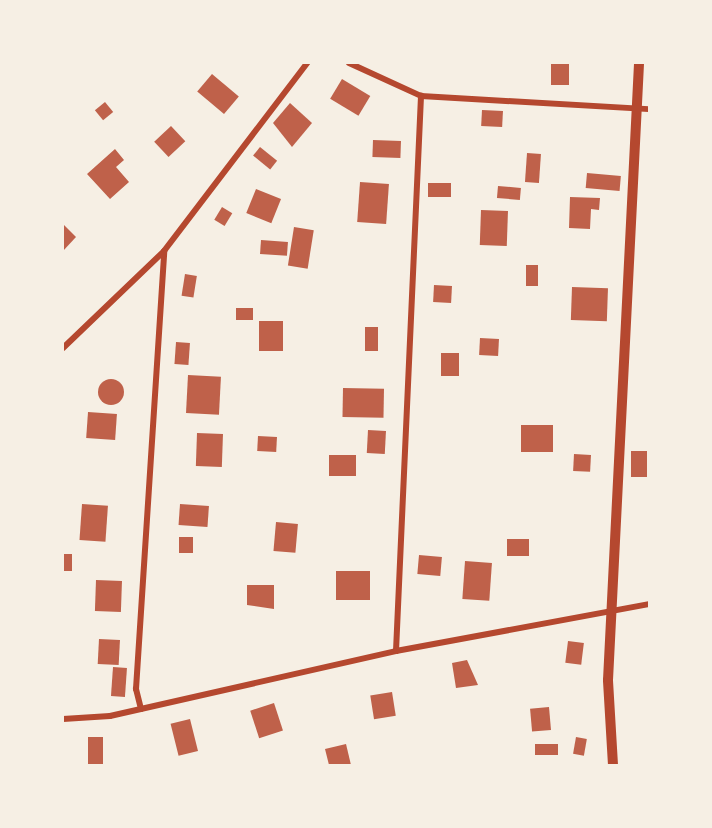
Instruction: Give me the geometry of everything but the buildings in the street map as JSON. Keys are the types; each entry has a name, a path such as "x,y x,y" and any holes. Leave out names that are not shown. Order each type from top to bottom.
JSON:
{"street":[{"path":"63,348 164,251 307,63"},
{"path":"349,63 421,96 644,108"},
{"path":"613,765 608,680 644,108 639,63"},
{"path":"396,651 421,96"},
{"path":"141,709 136,689 164,251"},
{"path":"63,719 141,709 396,651 649,604"}]}
